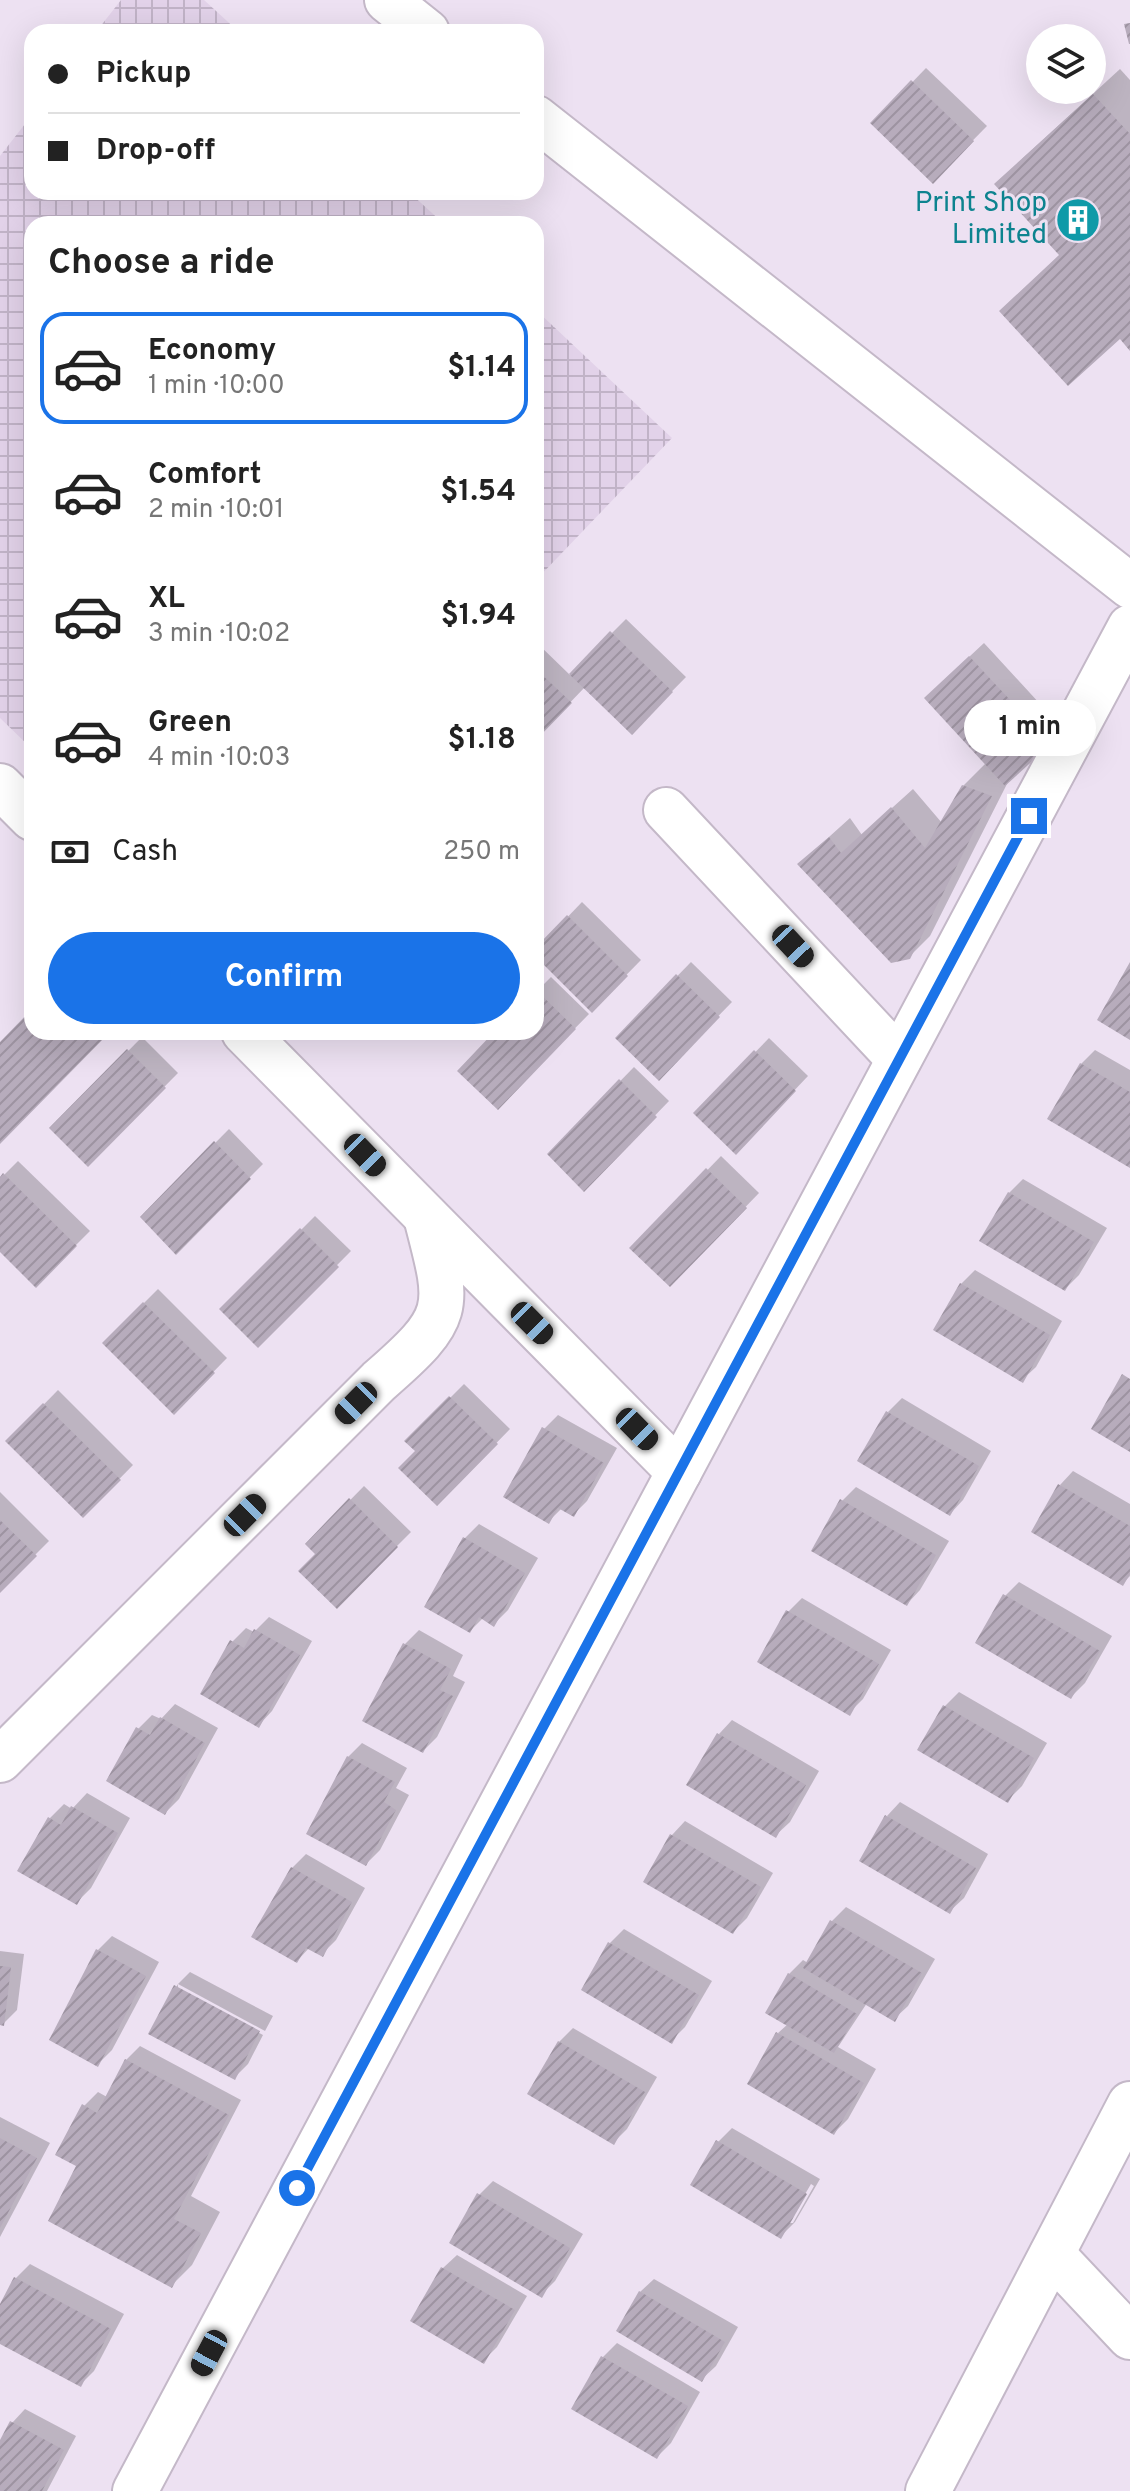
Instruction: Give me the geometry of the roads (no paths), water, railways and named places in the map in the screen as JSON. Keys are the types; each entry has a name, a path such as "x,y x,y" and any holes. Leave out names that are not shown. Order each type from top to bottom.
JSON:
{"street":[{"path":"387,0 417,24"},
{"path":"544,124 1130,586"},
{"path":"135,2491 1130,627"},
{"path":"0,786 24,810"},
{"path":"666,810 899,1059"},
{"path":"252,1040 679,1472"},
{"path":"0,1760 379,1381 418,1347 440,1314 444,1287 426,1217"},
{"path":"928,2491 1130,2104"},
{"path":"1052,2254 1130,2337"}],"place":[{"name":"Print Shop Limited","path":"1078,220"}]}
